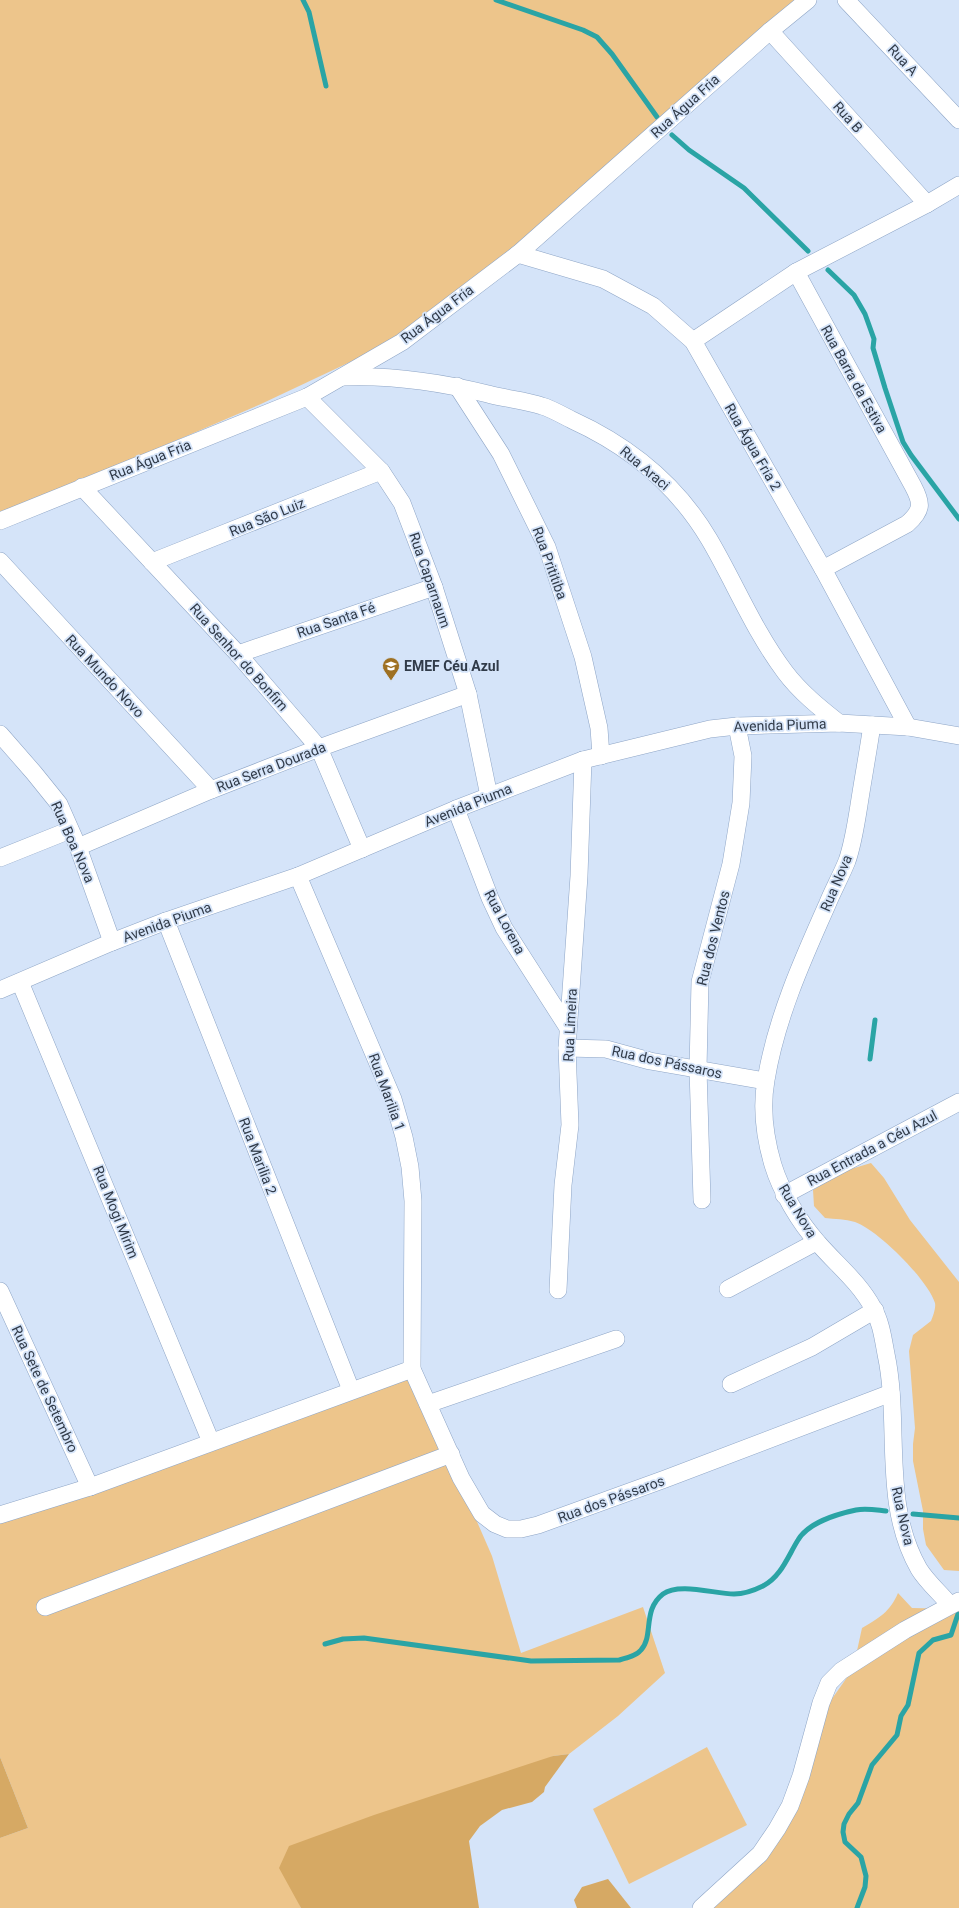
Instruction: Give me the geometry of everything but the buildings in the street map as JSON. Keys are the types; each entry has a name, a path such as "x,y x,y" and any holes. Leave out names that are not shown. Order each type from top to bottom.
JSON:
{"street":[{"name":"Rua Água Fria","path":"0,521 307,397 402,342 518,254 770,31 808,0"},
{"name":"Rua A","path":"846,0 959,120"},
{"name":"Rua B","path":"770,31 927,204"},
{"path":"693,341 796,272 927,204 959,185"},
{"name":"Rua Água Fria 2","path":"518,254 603,279 653,306 693,341 823,569 908,727"},
{"name":"Rua Barra da Estiva","path":"796,272 919,497 920,504 915,517 907,524 823,569"},
{"name":"Rua Araci","path":"341,377 372,376 404,378 457,386 542,406 592,429 634,455 665,482 690,509 710,540 761,636 785,673 811,701 839,723"},
{"name":"Rua Prititiba","path":"457,386 501,454 547,547 583,657 599,728 601,756"},
{"name":"Rua Caparnaum","path":"307,397 381,471 402,504 434,586 468,694 489,796"},
{"name":"Rua São Luiz","path":"152,562 381,471"},
{"name":"Rua Senhor do Bonfim","path":"82,487 238,654 319,748 362,849"},
{"name":"Rua Mundo Novo","path":"0,561 211,790"},
{"name":"Rua Santa Fé","path":"238,654 434,586"},
{"name":"Rua Serra Dourada","path":"78,847 211,790 319,748 468,694"},
{"name":"Avenida Piuma","path":"0,990 112,942 166,921 298,876 456,809 583,760 710,729 737,726 839,723 908,727 959,736"},
{"name":"Rua Nova","path":"872,725 854,833 847,861 794,980 766,1081 764,1112 766,1136 773,1166 784,1195 816,1242 855,1281 875,1310 880,1324 888,1361 896,1488 901,1520 908,1546 920,1570 934,1587 955,1603"},
{"name":"Rua dos Ventos","path":"702,1200 698,1069 700,982 731,864 740,802 743,756 737,726"},
{"name":"Rua Boa Nova","path":"0,734 34,772 59,804 78,847 112,942"},
{"name":"Rua Limeira","path":"558,1290 563,1186 570,1125 567,1048 579,876 583,760"},
{"name":"Rua Lorena","path":"456,809 490,898 504,928 568,1028"},
{"path":"0,858 70,830"},
{"name":"Rua Marilia 1","path":"298,876 393,1099 404,1137 410,1168 413,1201 412,1369"},
{"name":"Rua Marilia 2","path":"166,921 351,1390"},
{"name":"Rua Mogi Mirim","path":"20,982 211,1442"},
{"name":"Rua dos Pássaros","path":"567,1048 606,1049 650,1061 766,1081"},
{"name":"Rua Entrada a Céu Azul","path":"784,1195 959,1102"},
{"path":"728,1289 816,1242"},
{"name":"Rua Sete de Setembro","path":"0,1291 90,1487"},
{"path":"731,1384 812,1347 875,1310"},
{"path":"428,1404 616,1339"},
{"path":"0,1516 90,1487 351,1390 412,1369"},
{"name":"Rua dos Pássaros","path":"412,1369 471,1496 482,1514 495,1524 507,1529 521,1529 538,1525 665,1479 891,1393"},
{"path":"45,1607 451,1454"},
{"path":"702,1908 760,1854 790,1806 801,1776 820,1703 829,1683 841,1671 905,1630 955,1603"}],"shaded area":[{"path":"0,0 802,0 603,179 384,346 261,404 0,516"},
{"path":"871,1163 884,1178 910,1220 959,1282 959,1571 944,1570 926,1545 923,1529 923,1511 913,1461 915,1428 909,1351 913,1335 931,1321 935,1310 935,1303 923,1282 913,1269 889,1245 865,1227 855,1222 825,1218 814,1206 813,1190 841,1172"},
{"path":"409,1366 492,1556 521,1653 643,1607 665,1673 618,1716 569,1754 553,1756 297,1899 301,1908 0,1908 0,1838 28,1828 0,1757 0,1508 204,1443"},
{"path":"898,1593 912,1608 959,1609 959,1908 708,1908 764,1856 789,1825 799,1769 824,1710 853,1669 862,1628 888,1610"},
{"path":"707,1747 747,1825 629,1884 593,1809"},
{"path":"569,1754 545,1787 544,1792 532,1802 502,1810 480,1826 469,1841 479,1908 301,1908 279,1868 289,1846 374,1815 553,1756"},
{"path":"0,1757 28,1828 0,1838"},
{"path":"608,1879 631,1908 577,1908 574,1900 582,1887"}],"waterway":[{"path":"303,0 309,12 326,86"},
{"path":"496,0 583,30 597,37 612,54 657,117"},
{"path":"672,135 689,150 744,188 808,251"},
{"path":"828,270 854,295 865,314 874,339 873,348 903,442 959,519"},
{"path":"870,1059 875,1020"},
{"path":"325,1644 343,1639 364,1638 531,1661 619,1660 628,1658 639,1652 645,1644 650,1615 657,1600 663,1594 678,1589 726,1594 745,1593 756,1589 763,1586 775,1577 784,1566 798,1540 816,1524 840,1514 856,1510 867,1509 886,1511"},
{"path":"913,1514 959,1518"},
{"path":"857,1908 865,1887 866,1876 861,1857 845,1842 843,1832 844,1824 849,1814 858,1803 872,1765 897,1735 901,1716 908,1705 919,1653 933,1640 951,1635 958,1614"}],"place":[{"name":"EMEF Céu Azul","path":"391,681"}]}
